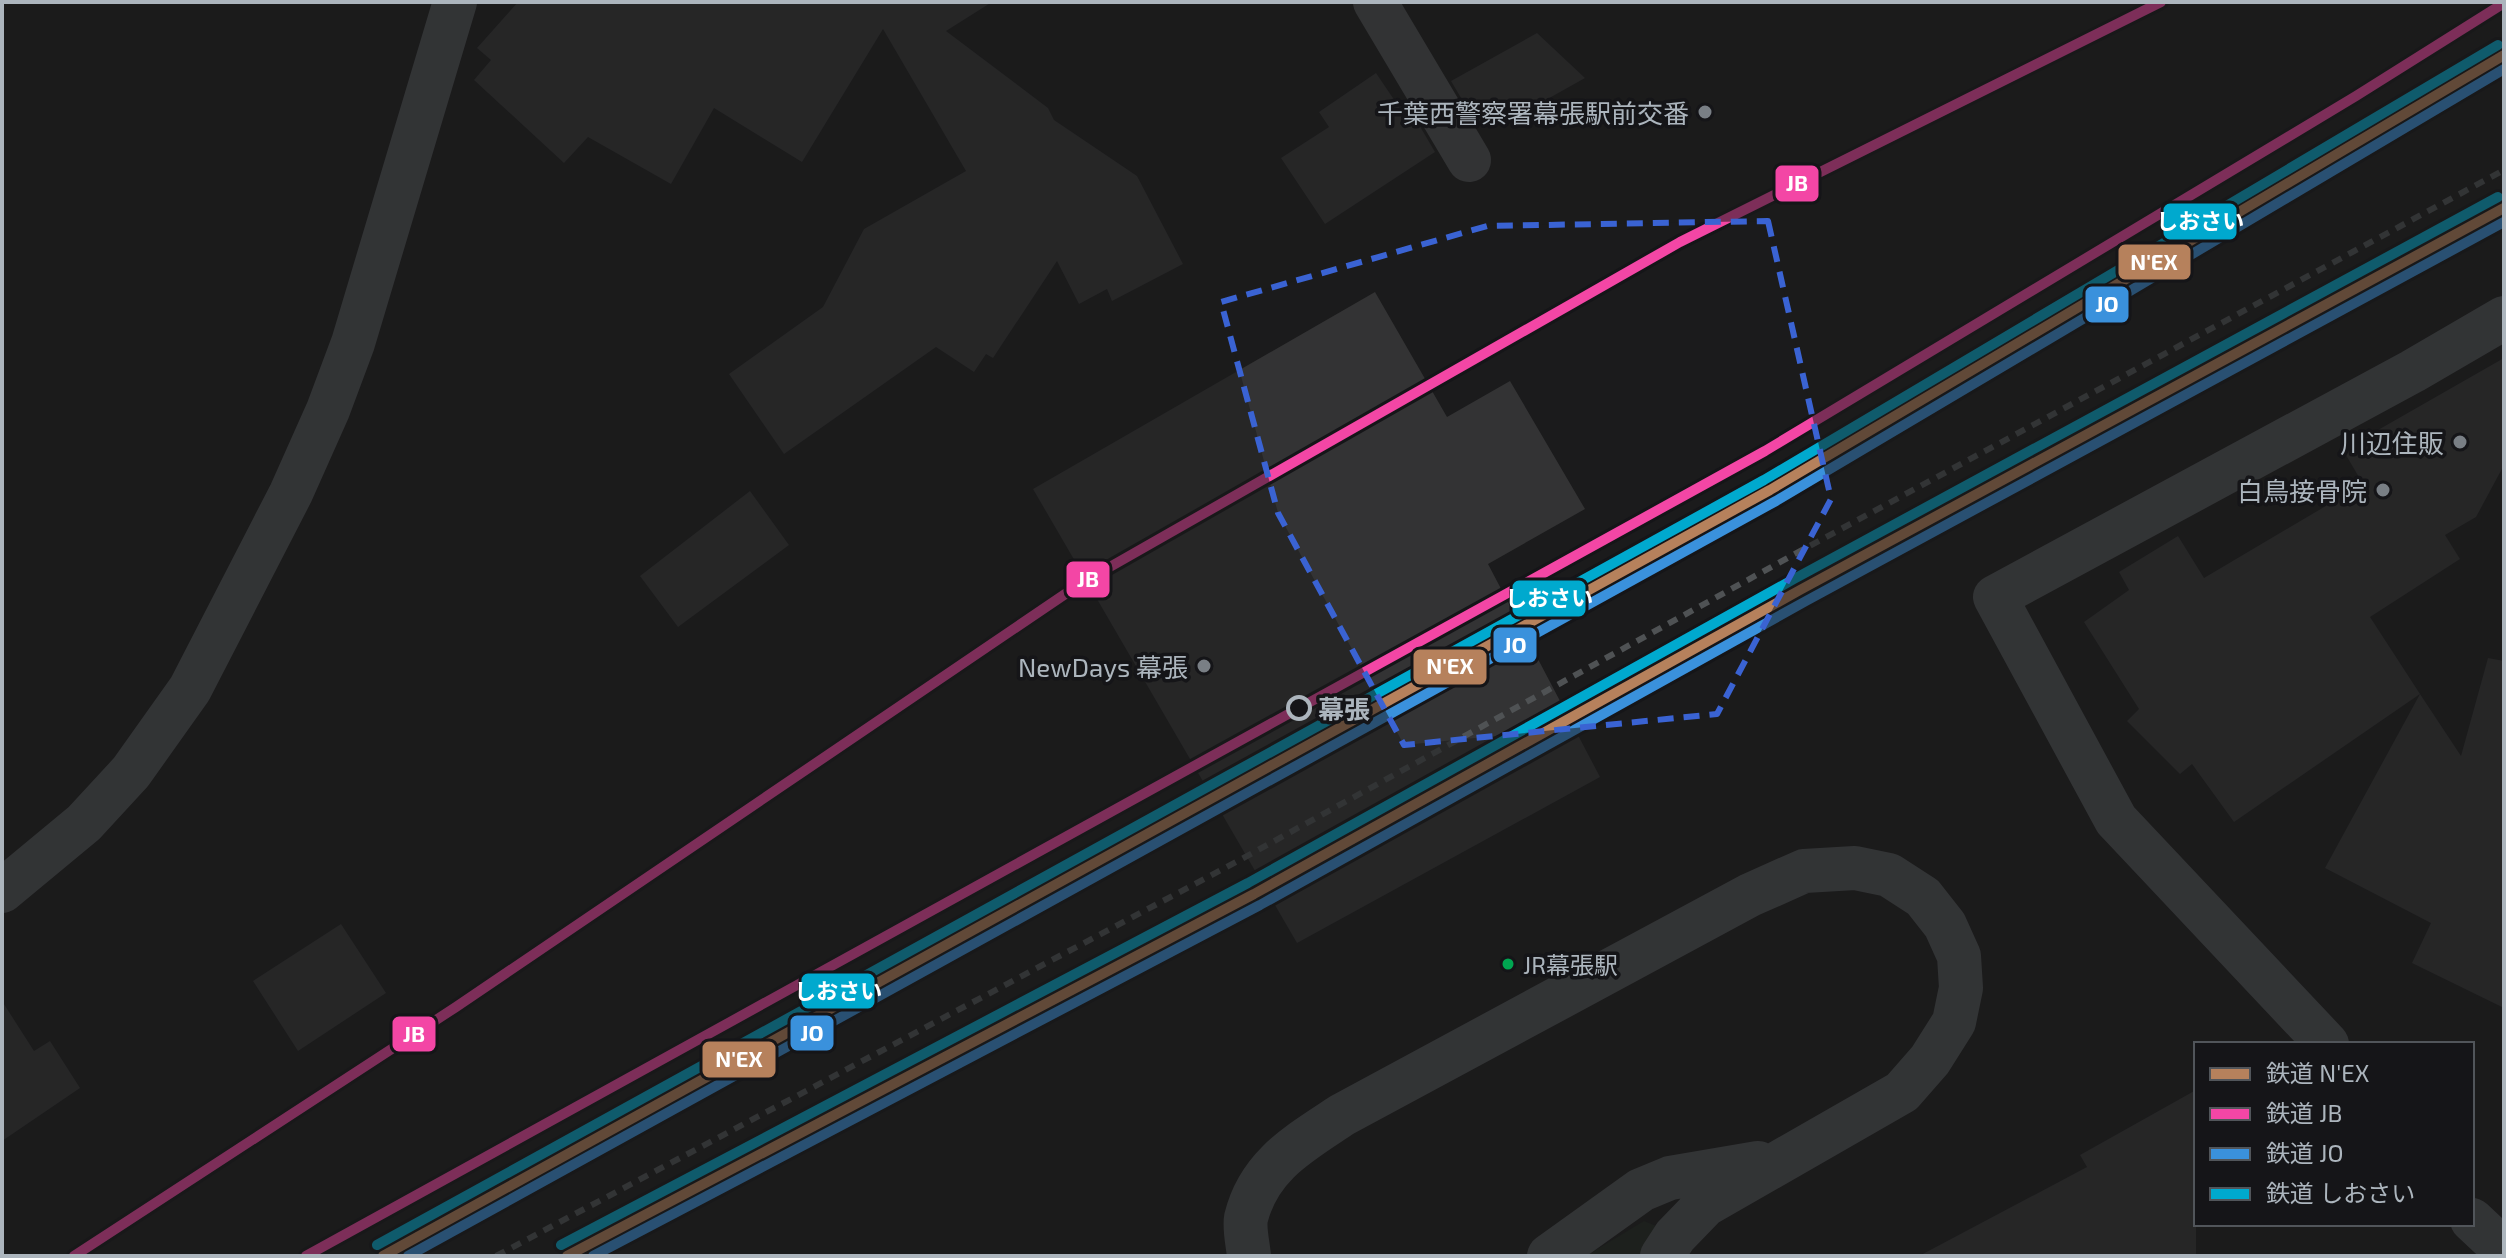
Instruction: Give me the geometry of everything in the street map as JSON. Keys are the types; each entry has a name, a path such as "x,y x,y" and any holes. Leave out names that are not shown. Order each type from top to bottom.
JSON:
{"main road":[{"path":"1375,2 1469,160"}],"street":[{"path":"2,891 84,823 131,772 190,689 291,493 328,410 353,343 455,2"},
{"path":"2325,1042 2116,820 1995,597 2400,379 2504,318"},
{"path":"1249,1256 1245,1221 1259,1185 1281,1156 1342,1115 1750,895 1804,871 1855,868 1889,875 1923,897 1945,925 1959,956 1961,988 1954,1022 1930,1060 1902,1092 1705,1205 1675,1236 1662,1256"},
{"path":"1549,1256 1641,1190 1670,1178 1788,1158"},
{"path":"2474,1222 2504,1250"}],"highlighted area":[{"path":"1768,221 1831,499 1717,714 1404,745 1278,513 1221,302 1487,226"}],"shaded area":[{"path":"1644,1221 1659,1227 1643,1256 1586,1256"}],"building":[{"path":"518,2 992,2 946,31 1048,108 1054,120 1137,176 1183,264 1112,301 1107,289 1079,304 1057,261 993,358 986,354 974,372 936,347 784,454 729,374 823,307 864,229 966,171 883,29 802,162 714,108 671,184 588,137 564,163 474,80 491,60 477,48"},
{"path":"1537,33 1585,78 1501,125 1495,114 1477,125 1451,81"},
{"path":"1376,73 1401,110 1408,106 1435,152 1325,224 1281,158 1329,127 1319,112"},
{"path":"1375,292 1447,417 1510,381 1585,509 1488,564 1600,777 1297,943 1033,489"},
{"path":"2504,358 2504,465 2476,517 2445,535 2460,559 2370,617 2420,694 2234,822 2192,764 2180,774 2127,721 2139,709 2084,622 2129,590 2119,572 2178,536 2204,578 2363,484 2343,450"},
{"path":"750,491 789,545 678,627 640,576"},
{"path":"2488,658 2504,661 2504,1008 2412,963 2431,923 2325,868 2420,694 2461,756"},
{"path":"341,924 386,993 298,1051 253,981"},
{"path":"2,1001 34,1051 50,1041 80,1088 2,1141"},
{"path":"2194,1091 2196,1256 1919,1256 2087,1167 2080,1155"}],"railway":[{"path":"496,1256 1238,861 1793,555 2504,170"}],"rail line":[{"name":"JB","path":"74,1256 456,1007 1080,584 1680,242 2161,2"},
{"name":"JB","path":"306,1256 1765,451 2356,96 2504,3"},
{"name":"しおさい","path":"377,1245 1764,480 2498,45"},
{"name":"N'EX","path":"383,1256 1770,490 2504,55"},
{"name":"JO","path":"408,1256 1776,501 2504,69"},
{"name":"しおさい","path":"561,1245 1248,883 1794,579 2498,197"},
{"name":"N'EX","path":"567,1256 1254,894 1800,590 2504,208"},
{"name":"JO","path":"593,1256 1260,905 1806,601 2504,222"}],"place":[{"name":"千葉西警察署幕張駅前交番","path":"1705,112"},
{"name":"川辺住販","path":"2460,442"},
{"name":"白鳥接骨院","path":"2383,490"},
{"name":"NewDays 幕張","path":"1204,666"},
{"name":"幕張","path":"1299,708"},
{"name":"JR幕張駅","path":"1508,964"}]}
